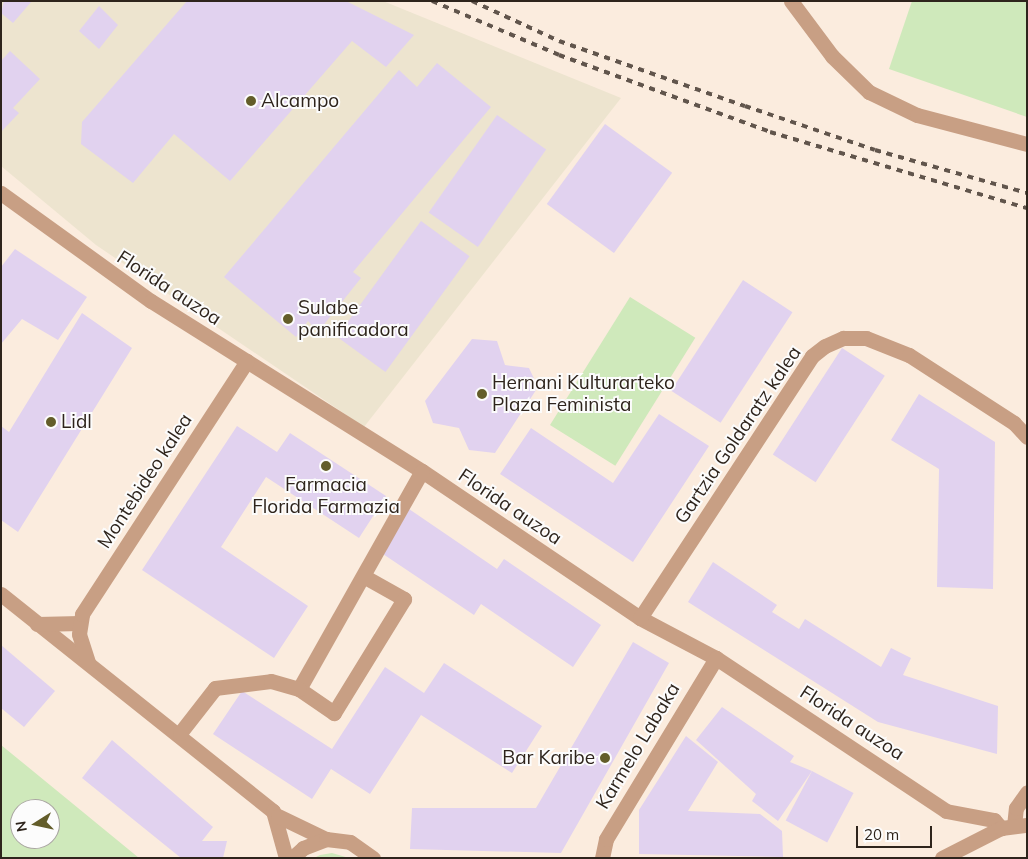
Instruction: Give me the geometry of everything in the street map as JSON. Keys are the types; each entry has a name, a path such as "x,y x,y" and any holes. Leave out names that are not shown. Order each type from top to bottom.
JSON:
{"street":[{"path":"791,1 832,56 870,92 917,115 1027,144"},
{"name":"Florida auzoa","path":"3,197 88,259 422,471 640,618 716,658 946,811 994,820 1014,826"},
{"name":"Gartzia Goldaratz kalea","path":"640,618 812,356 825,346 843,338 866,338 909,355 1014,423 1027,437"},
{"name":"Montebideo kalea","path":"80,624 86,606 247,361"},
{"path":"299,688 365,577 422,471"},
{"path":"180,734 215,688 270,681 299,688 334,713 404,599 365,577"},
{"path":"1,594 180,734 278,816 326,839 350,842 373,858"},
{"path":"37,624 80,624 79,634 88,662"},
{"name":"Karmelo Labaka","path":"602,858 606,839 716,658"},
{"path":"942,858 1014,826 1016,808 1027,792"},
{"path":"278,816 286,858"},
{"path":"292,858 303,848 326,839"}],"shaded area":[{"path":"1,1 383,1 621,98 364,427 96,245 1,166"}],"green space":[{"path":"912,1 1027,1 1027,117 889,69"},
{"path":"630,297 695,338 615,466 550,425"},
{"path":"1,745 139,858 1,858"},
{"path":"332,853 349,858 314,858 320,855"}],"building":[{"path":"4,1 32,1 13,23 1,13"},
{"path":"187,1 346,1 414,35 386,67 352,41 230,181 174,134 133,183 81,144 82,122"},
{"path":"99,6 118,25 99,49 79,31"},
{"path":"10,51 40,79 13,108 19,113 1,132 1,61"},
{"path":"437,63 491,107 353,272 361,278 318,332 308,321 296,337 224,277 399,70 417,87"},
{"path":"497,115 546,149 478,247 429,212"},
{"path":"605,124 672,173 614,253 547,204"},
{"path":"421,221 470,256 385,372 337,337"},
{"path":"15,249 87,297 58,340 22,319 1,344 1,267"},
{"path":"743,280 792,312 721,423 671,391"},
{"name":"Lidl","path":"82,313 132,348 18,532 1,520 1,426 9,432"},
{"name":"Hernani Kulturarteko Plaza Feminista","path":"472,339 497,341 505,365 529,368 538,387 495,453 469,450 459,428 433,423 425,401"},
{"path":"842,348 885,376 816,482 773,455"},
{"path":"919,394 995,442 993,589 937,587 939,469 891,440"},
{"path":"659,414 709,446 633,562 500,474 531,428 613,483"},
{"path":"237,426 277,452 290,433 386,496 359,538 266,477 221,547 308,606 274,658 142,570"},
{"path":"409,509 497,569 504,559 601,625 573,667 481,604 474,615 380,552"},
{"path":"713,562 777,605 772,612 799,629 805,619 881,667 891,648 911,658 903,675 998,706 997,754 878,722 688,602"},
{"path":"633,642 669,663 561,853 410,849 412,808 536,808"},
{"path":"1,645 55,691 24,727 1,708"},
{"path":"444,663 542,726 512,773 421,715 370,794 331,769 312,799 213,734 242,691 332,749 385,667 424,693"},
{"path":"722,707 794,756 790,762 812,771 778,821 752,801 756,794 696,740"},
{"path":"686,736 718,762 688,811 760,814 782,831 783,857 639,854 639,810"},
{"path":"112,740 213,827 202,841 227,841 223,858 181,858 82,778"},
{"path":"812,771 853,793 827,843 786,820"}],"railway":[{"path":"432,1 559,55 770,132 1027,208"},
{"path":"472,1 559,41 745,106 875,150 1027,193"}],"place":[{"name":"Alcampo","path":"251,101"},
{"name":"Sulabe panificadora","path":"288,319"},
{"name":"Hernani Kulturarteko Plaza Feminista","path":"482,394"},
{"name":"Lidl","path":"51,422"},
{"name":"Farmacia Florida Farmazia","path":"326,466"},
{"name":"Bar Karibe","path":"605,758"}]}
